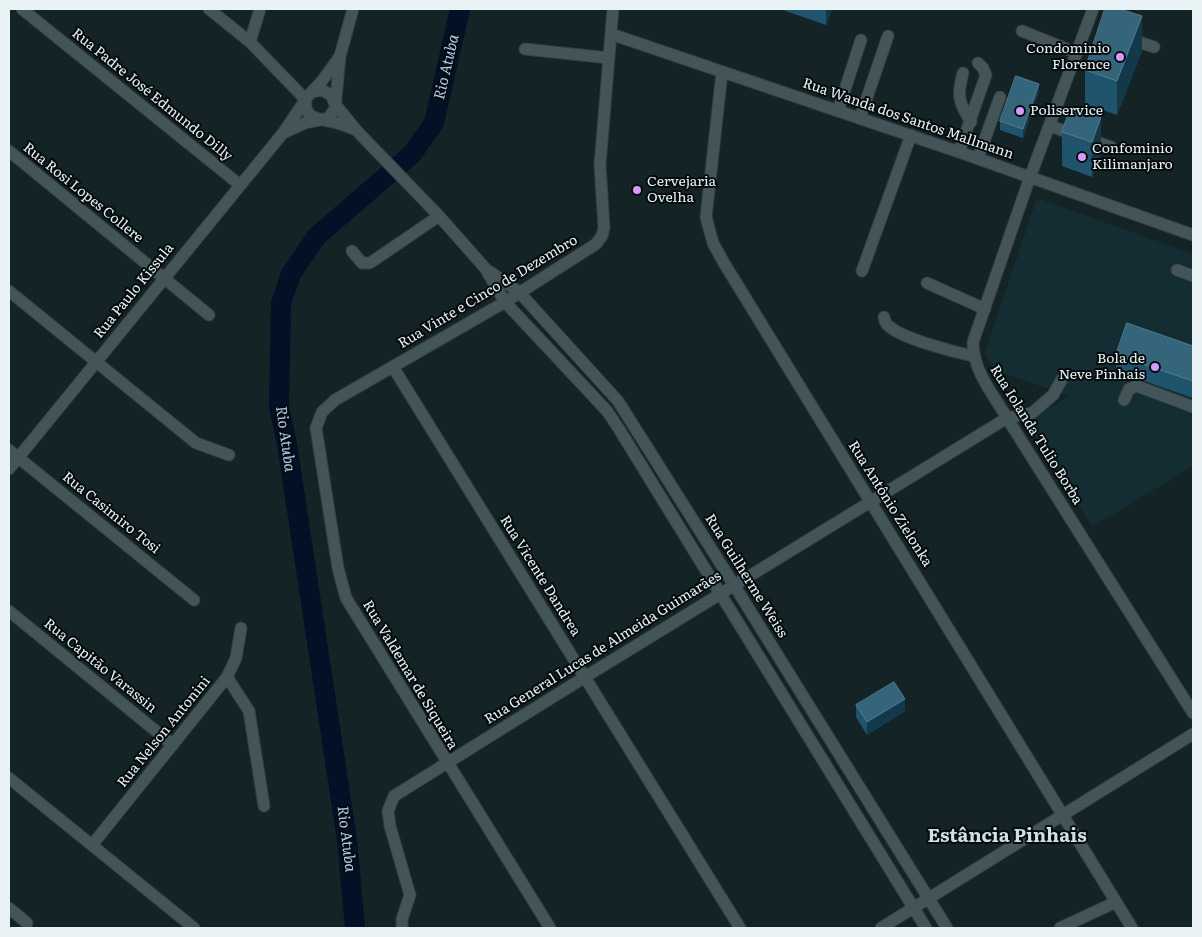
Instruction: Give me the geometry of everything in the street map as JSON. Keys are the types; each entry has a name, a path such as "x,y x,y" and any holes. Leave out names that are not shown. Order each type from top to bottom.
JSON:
{"street":[{"name":"Rua Padre José Edmundo Dilly","path":"22,9 240,185"},
{"path":"209,9 250,42 309,96"},
{"path":"250,42 260,9"},
{"name":"Rua Paulo Kissula","path":"335,104 340,56 353,9"},
{"name":"Rua Vinte e Cinco de Dezembro","path":"322,412 335,400 505,302 596,244 602,236 604,216 600,165 613,9"},
{"name":"Rua Iolanda Tulio Borba","path":"1093,9 1092,26 1077,53 1030,177 986,309 973,342 973,356 978,370 1007,418 1193,713"},
{"path":"1022,31 1077,53"},
{"name":"Rua Wanda dos Santos Mallmann","path":"611,34 978,158 1193,235"},
{"path":"1116,34 1154,47"},
{"path":"860,118 888,36"},
{"path":"838,111 861,40"},
{"path":"525,49 609,58"},
{"name":"Rua Paulo Kissula","path":"9,469 283,133 309,96 331,71 340,56"},
{"path":"959,152 986,75 984,68 978,63"},
{"name":"Rua Antônio Zielonka","path":"722,72 706,217 713,242 724,263 1064,814 1132,928"},
{"path":"963,73 959,87 959,100 971,122"},
{"path":"309,96 322,90 327,91 334,99 335,109 329,117 320,120"},
{"path":"309,96 306,110 308,114 316,119 331,121 357,131"},
{"path":"978,158 1000,97"},
{"name":"Rua Guilherme Weiss","path":"335,104 357,131 486,268 519,292 618,401 947,928"},
{"name":"Rua Paulo Kissula","path":"283,133 320,120"},
{"path":"1050,126 1110,147"},
{"path":"862,271 911,135"},
{"name":"Rua Rosi Lopes Collere","path":"9,151 209,315"},
{"path":"352,250 362,263 370,263 439,216"},
{"name":"Rua Guilherme Weiss","path":"486,268 505,302 606,411 619,428 926,928"},
{"path":"1177,270 1193,276"},
{"path":"927,283 986,309"},
{"path":"9,291 196,443 229,455"},
{"path":"884,318 885,323 889,327 905,335 956,353 973,356"},
{"name":"Rua Vicente Dandrea","path":"393,367 740,928"},
{"name":"Rua General Lucas de Almeida Guimarães","path":"402,928 402,919 410,895 390,826 388,811 394,796 720,593 1007,418 1032,413 1053,395 1062,379"},
{"path":"1124,400 1129,389 1137,386 1193,407"},
{"name":"Rua Valdemar de Siqueira","path":"322,412 316,428 338,568 346,598 550,928"},
{"name":"Rua Casimiro Tosi","path":"9,450 194,600"},
{"name":"Rua Capitão Varassin","path":"9,611 173,744"},
{"name":"Rua Nelson Antonini","path":"92,846 227,677 236,658 240,628"},
{"path":"227,677 249,711 264,806"},
{"path":"881,928 1193,734"},
{"path":"9,778 194,928"},
{"path":"1060,928 1116,902"},
{"path":"9,908 27,923"}],"shaded area":[{"path":"1037,198 1193,254 1193,466 1092,527 1027,422 1069,396 993,370 985,353"}],"building":[{"path":"1105,9 1120,9 1142,16 1117,81 1085,70"},
{"name":"Poliservice","path":"1016,76 1039,84 1023,129 1000,121"},
{"path":"1071,107 1101,117 1092,142 1062,132"},
{"path":"1127,323 1193,346 1193,381 1116,355"},
{"path":"894,682 905,699 867,722 856,705"}],"waterway":[{"name":"Rio Atuba","path":"355,928 347,840 287,444 279,407 281,303 291,274 316,237 412,154 434,123 460,9"}],"place":[{"name":"Condominio Florence","path":"1120,57"},
{"name":"Poliservice","path":"1020,111"},
{"name":"Confominio Kilimanjaro","path":"1082,157"},
{"name":"Cervejaria Ovelha","path":"637,190"},
{"name":"Bola de Neve Pinhais","path":"1155,367"}],"district":[{"name":"Estância Pinhais","path":"1007,836"}]}
